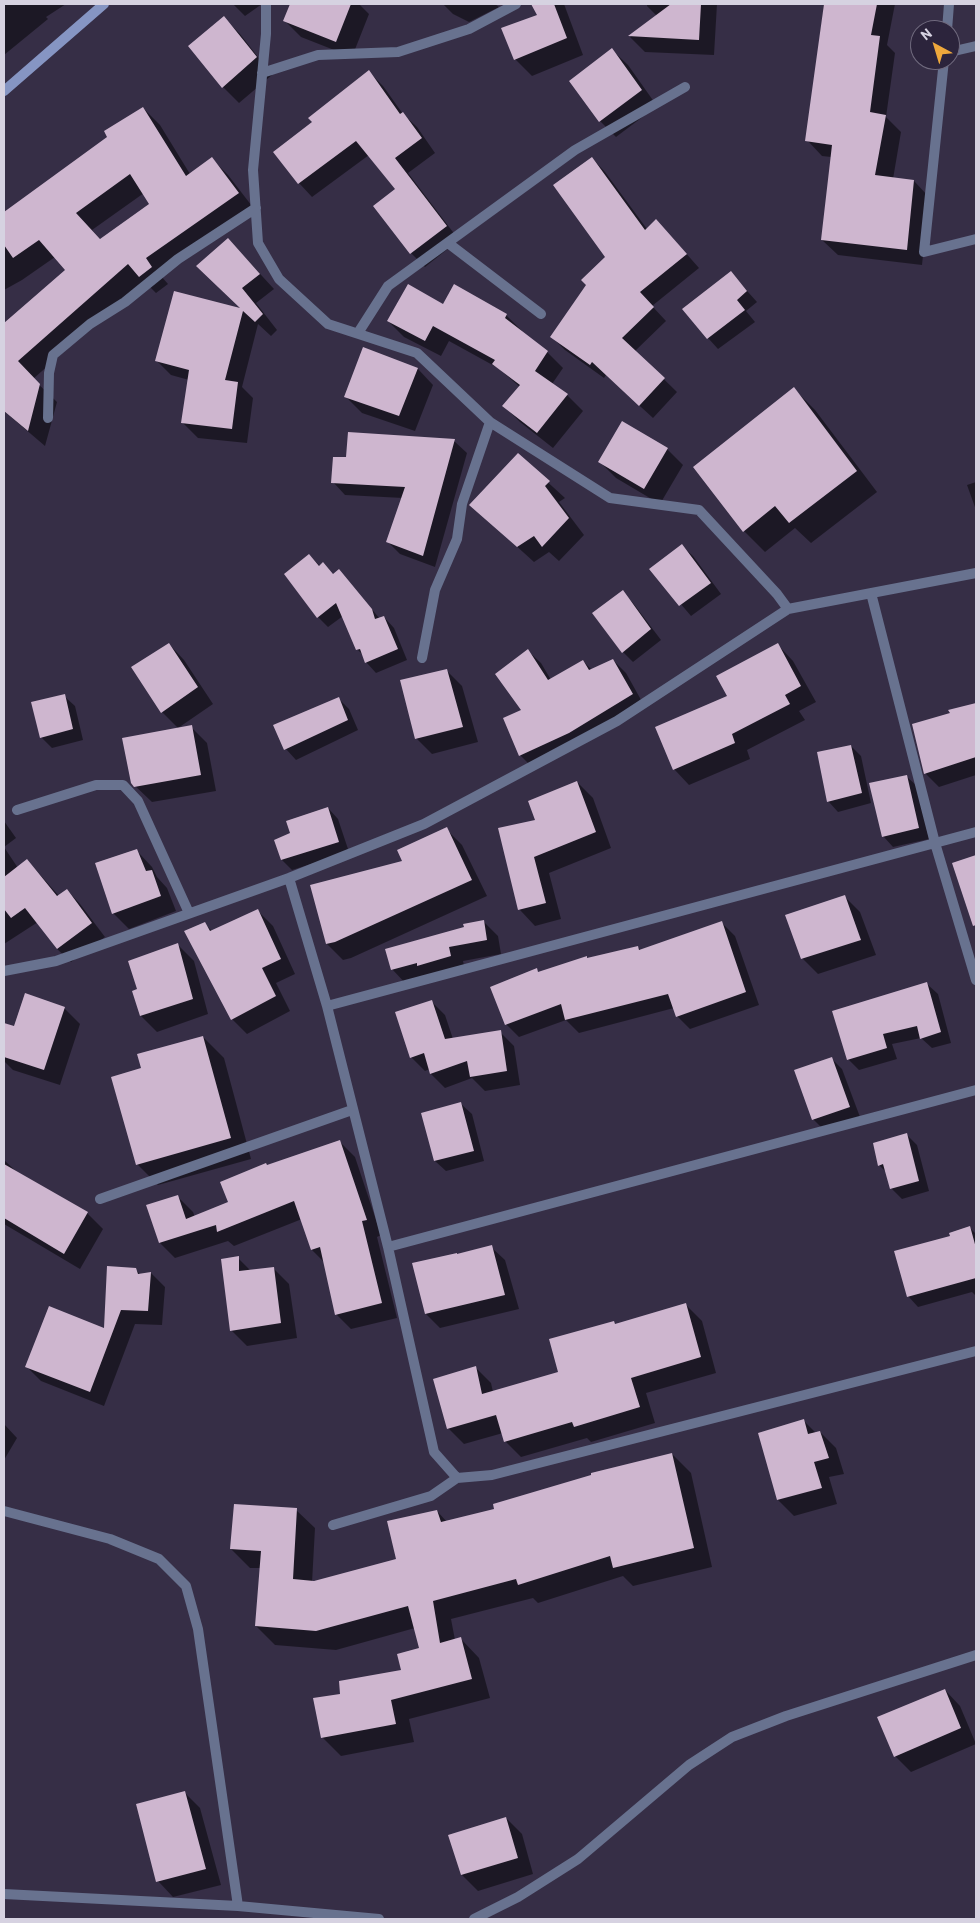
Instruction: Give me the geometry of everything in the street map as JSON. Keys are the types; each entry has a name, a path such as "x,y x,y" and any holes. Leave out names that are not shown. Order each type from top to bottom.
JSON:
{"main road":[{"path":"4,91 104,4"}],"street":[{"path":"266,4 266,34 253,170 258,242 279,279 328,324 417,353 490,422 610,498 699,510 778,594 788,609"},
{"path":"262,73 318,55 398,52 468,29 516,4"},
{"path":"948,20 950,4"},
{"path":"960,50 976,46"},
{"path":"943,70 924,252 976,239"},
{"path":"358,333 388,286 575,150 685,87"},
{"path":"48,418 49,373 53,355 90,324 125,302 178,259 256,208"},
{"path":"448,243 541,314"},
{"path":"422,658 435,590 457,539 462,504 490,422"},
{"path":"4,970 56,961 289,878 424,824 617,720 788,609 976,574"},
{"path":"871,594 935,843 976,980"},
{"path":"17,810 96,785 123,785 138,800 189,913"},
{"path":"327,1006 976,832"},
{"path":"289,878 327,1006 388,1247 434,1452 457,1478"},
{"path":"388,1247 976,1090"},
{"path":"100,1199 352,1110"},
{"path":"333,1525 431,1496 457,1478 492,1475 976,1351"},
{"path":"4,1511 110,1539 160,1559 186,1586 198,1629 238,1906"},
{"path":"474,1919 518,1897 578,1859 689,1764 732,1737 786,1716 976,1655"},
{"path":"4,1894 238,1906 380,1919"}],"building":[{"path":"290,4 351,4 336,42 283,21"},
{"path":"531,4 554,4 567,38 514,60 501,28 537,15"},
{"path":"671,4 701,4 699,40 628,36"},
{"path":"824,4 877,4 871,35 880,36 870,112 886,115 875,175 914,180 907,250 821,240 832,145 805,141"},
{"path":"224,16 257,57 222,88 188,46"},
{"path":"612,48 642,90 599,122 569,81"},
{"path":"369,70 400,114 403,112 422,138 395,158 447,226 410,254 373,206 395,189 356,141 298,184 273,152 312,122 308,118"},
{"path":"143,107 186,176 212,157 239,193 146,258 152,267 139,277 128,264 18,361 40,384 28,431 4,411 4,323 65,270 39,240 13,258 4,245 4,212 107,137 104,131","holes":["130,174 149,204 100,239 76,213"]},
{"path":"592,157 645,230 656,219 687,254 640,292 654,307 622,338 665,378 639,406 592,362 590,365 550,337 586,285 581,280 605,257 553,185"},
{"path":"228,238 260,274 242,288 263,314 255,322 243,311 225,380 238,382 232,429 181,423 189,370 155,361 174,291 240,308 196,266"},
{"path":"731,271 747,291 737,300 745,310 707,339 682,309"},
{"path":"408,284 443,304 454,284 507,314 505,318 548,351 535,371 568,394 537,433 502,406 520,385 492,364 495,360 433,326 425,341 387,321"},
{"path":"363,347 418,368 399,416 344,397"},
{"path":"794,387 857,471 789,523 775,506 743,532 693,467"},
{"path":"622,421 668,448 644,489 598,462"},
{"path":"348,432 455,439 423,556 386,542 405,487 331,483 333,457 346,457"},
{"path":"518,453 550,481 545,486 569,518 542,547 534,536 517,547 469,505"},
{"path":"682,544 711,583 679,606 649,569"},
{"path":"309,554 319,566 323,562 333,574 339,569 372,609 375,619 384,616 398,649 365,663 360,649 356,650 336,603 317,618 284,574"},
{"path":"623,590 651,629 622,653 592,613"},
{"path":"169,643 198,687 161,713 131,667"},
{"path":"778,643 801,686 785,695 790,704 732,734 735,743 673,770 655,727 727,696 716,676"},
{"path":"528,649 548,680 583,660 589,670 613,659 633,694 569,733 519,756 503,718 521,710 495,674"},
{"path":"447,669 463,727 415,739 400,680"},
{"path":"65,694 73,729 40,738 31,702"},
{"path":"339,697 348,720 284,750 273,725"},
{"path":"976,703 976,757 924,774 912,724 950,713 948,710"},
{"path":"192,725 201,775 134,787 131,783 122,738"},
{"path":"851,745 862,793 827,802 817,752"},
{"path":"907,775 919,828 882,837 869,783"},
{"path":"577,781 596,832 534,857 546,903 518,910 498,828 535,820 528,801"},
{"path":"328,807 339,842 281,860 274,840 290,833 286,821"},
{"path":"447,827 472,880 335,942 326,944 310,885 402,861 397,850"},
{"path":"137,849 146,871 152,870 161,896 112,914 95,863"},
{"path":"976,855 976,925 973,926 952,863"},
{"path":"27,859 57,896 67,889 92,923 57,949 25,908 11,918 4,909 4,877"},
{"path":"845,895 861,940 801,959 785,915"},
{"path":"258,909 281,959 262,968 276,996 231,1020 184,931 205,922 210,931"},
{"path":"484,920 487,940 449,947 451,956 417,966 417,963 391,970 385,949 464,927 463,924"},
{"path":"722,921 746,992 676,1017 668,994 565,1020 561,1004 505,1025 490,987 537,968 538,972 587,956 587,958 638,946 639,950"},
{"path":"178,943 193,999 140,1016 132,991 137,989 128,961"},
{"path":"927,982 941,1032 920,1039 917,1026 883,1034 887,1048 847,1060 832,1011"},
{"path":"25,993 65,1007 44,1070 4,1057 4,1023 14,1026"},
{"path":"432,1000 445,1039 501,1030 507,1071 470,1077 467,1061 430,1074 424,1053 410,1058 395,1012"},
{"path":"203,1036 231,1138 136,1165 111,1077 141,1068 137,1054"},
{"path":"832,1057 850,1107 812,1120 794,1070"},
{"path":"461,1102 474,1151 434,1161 421,1113"},
{"path":"907,1133 919,1181 890,1189 883,1164 878,1166 873,1143"},
{"path":"340,1140 367,1220 362,1221 382,1303 335,1315 320,1247 311,1250 294,1201 217,1232 216,1225 159,1243 146,1205 178,1195 186,1219 228,1202 220,1182 266,1163 267,1165"},
{"path":"4,1164 88,1212 64,1254 4,1218"},
{"path":"970,1226 976,1248 976,1278 907,1297 894,1251 950,1236 949,1233"},
{"path":"492,1245 505,1295 425,1314 412,1263"},
{"path":"239,1256 239,1271 274,1267 281,1323 230,1331 221,1259"},
{"path":"107,1266 136,1268 138,1274 151,1272 148,1311 121,1310 90,1392 25,1367 49,1306 104,1328"},
{"path":"686,1303 701,1357 631,1378 640,1407 574,1427 572,1422 504,1442 496,1415 447,1429 433,1379 476,1366 482,1394 558,1372 549,1339 614,1321 615,1324"},
{"path":"804,1419 808,1434 820,1431 829,1458 814,1462 822,1488 777,1500 758,1433"},
{"path":"672,1453 694,1548 613,1568 610,1556 518,1585 516,1579 433,1601 440,1643 461,1637 472,1679 391,1700 396,1724 321,1738 313,1698 340,1694 339,1681 401,1670 397,1654 419,1648 408,1606 316,1631 255,1626 261,1551 230,1549 234,1504 297,1508 293,1579 314,1581 396,1559 387,1521 437,1510 441,1522 494,1509 493,1504 591,1475 591,1473"},
{"path":"945,1689 961,1728 894,1757 877,1717"},
{"path":"185,1791 206,1869 156,1882 136,1804"},
{"path":"506,1817 518,1858 461,1875 448,1835"}]}
